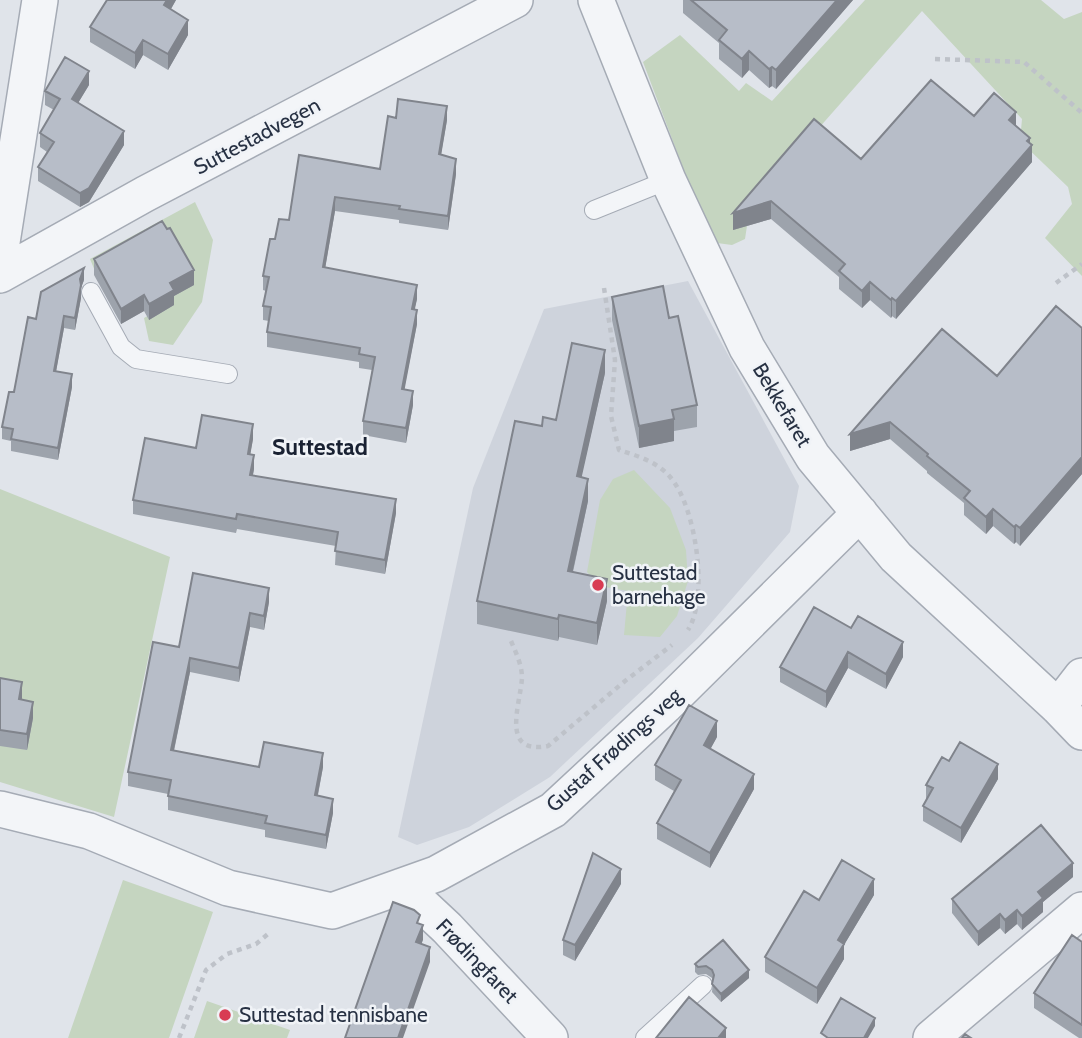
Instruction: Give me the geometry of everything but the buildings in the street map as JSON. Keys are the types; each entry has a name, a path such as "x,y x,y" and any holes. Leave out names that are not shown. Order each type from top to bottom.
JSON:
{"street":[{"path":"0,255 40,0"},
{"name":"Suttestadvegen","path":"0,275 145,194 515,0"},
{"name":"Bekkefaret","path":"596,0 668,180 747,348 813,457 896,558 1082,732"},
{"name":"Gustaf Frødings veg","path":"0,809 89,831 228,888 332,911 436,874 553,810 665,706 860,513"},
{"path":"1058,707 1082,676"},
{"name":"Frødingfaret","path":"402,886 447,929 550,1038"},
{"path":"931,1038 1082,910"}],"lane":[{"path":"594,210 668,180"},
{"path":"91,292 121,346 136,359 228,374"},
{"path":"645,1038 703,985"}],"path":[{"path":"934,59 1024,62 1082,113"},
{"path":"1056,282 1082,264"},
{"path":"604,288 615,360 611,416 619,450 643,457 662,469 673,480 689,513 696,550 698,603 690,628 684,634"},
{"path":"511,641 522,676 517,735 524,745 533,749 548,746 678,640"},
{"path":"179,1038 206,970 227,954 256,944 304,905"}],"shaded area":[{"name":"Suttestad barnehage","path":"688,281 799,486 790,532 698,638 550,777 469,827 417,845 398,837 473,488 544,309"}],"green space":[{"path":"865,0 1041,0 1064,19 1082,12 1082,276 1045,238 1072,204 1068,187 1020,141 1022,119 922,11 750,206 745,239 732,245 717,243 700,213 643,62 680,35 739,91 746,83 772,101"},
{"path":"195,202 213,240 202,302 173,345 149,341 144,318 170,303 95,271 90,259"},
{"path":"634,470 670,508 686,550 688,581 677,616 660,637 624,635 628,591 599,586 587,572 600,500 613,479"},
{"path":"0,489 170,557 114,817 0,782"},
{"path":"123,880 213,912 169,1038 68,1038"},
{"name":"Suttestad tennisbane","path":"207,1001 290,1030 287,1038 194,1038"}],"place":[{"name":"Suttestad barnehage","path":"598,585"},
{"name":"Suttestad tennisbane","path":"225,1015"}],"district":[{"name":"Suttestad","path":"320,447"}]}
